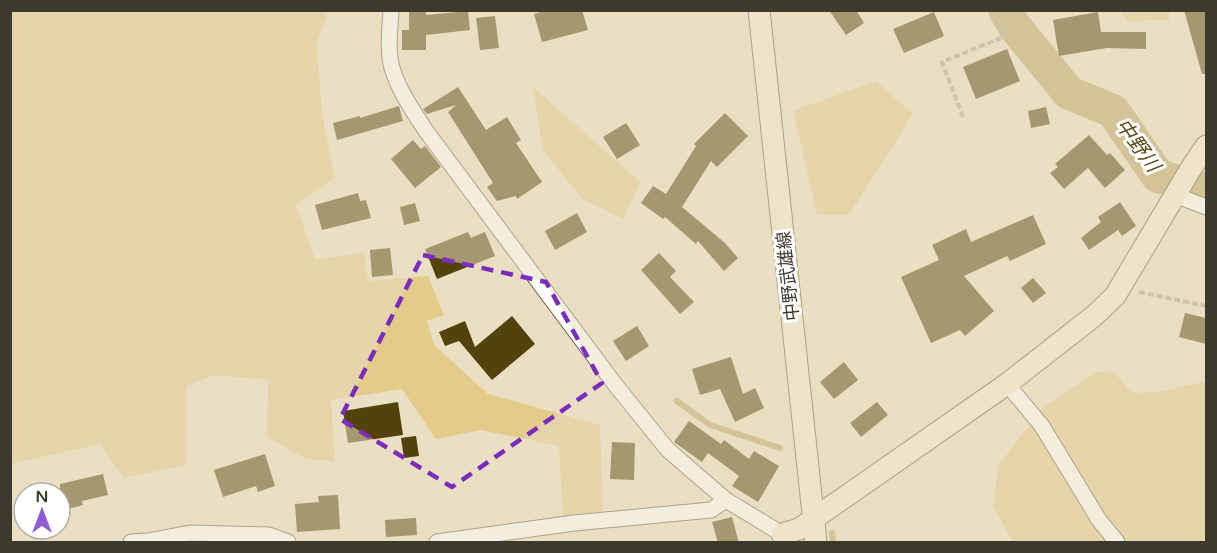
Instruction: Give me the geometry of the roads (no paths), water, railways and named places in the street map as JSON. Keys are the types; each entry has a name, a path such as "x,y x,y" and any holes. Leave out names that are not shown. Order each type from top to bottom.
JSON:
{"street":[{"path":"391,10 392,67 404,96 426,131 617,387 668,450 726,500 786,538 1007,384 1094,316 1115,296 1206,146"},
{"name":"中野武雄線","path":"759,10 816,543"},
{"path":"1175,195 1206,207"},
{"path":"1007,384 1042,426 1099,520 1117,543"},
{"path":"437,543 574,524 711,510 726,500"},
{"path":"131,543 148,542 190,533 269,535 288,543"}],"waterway":[{"name":"中野川","path":"1005,10 1015,27 1069,93 1113,111 1158,176 1206,190"},
{"path":"677,401 710,425 780,448"},
{"path":"832,533 833,542"}]}
